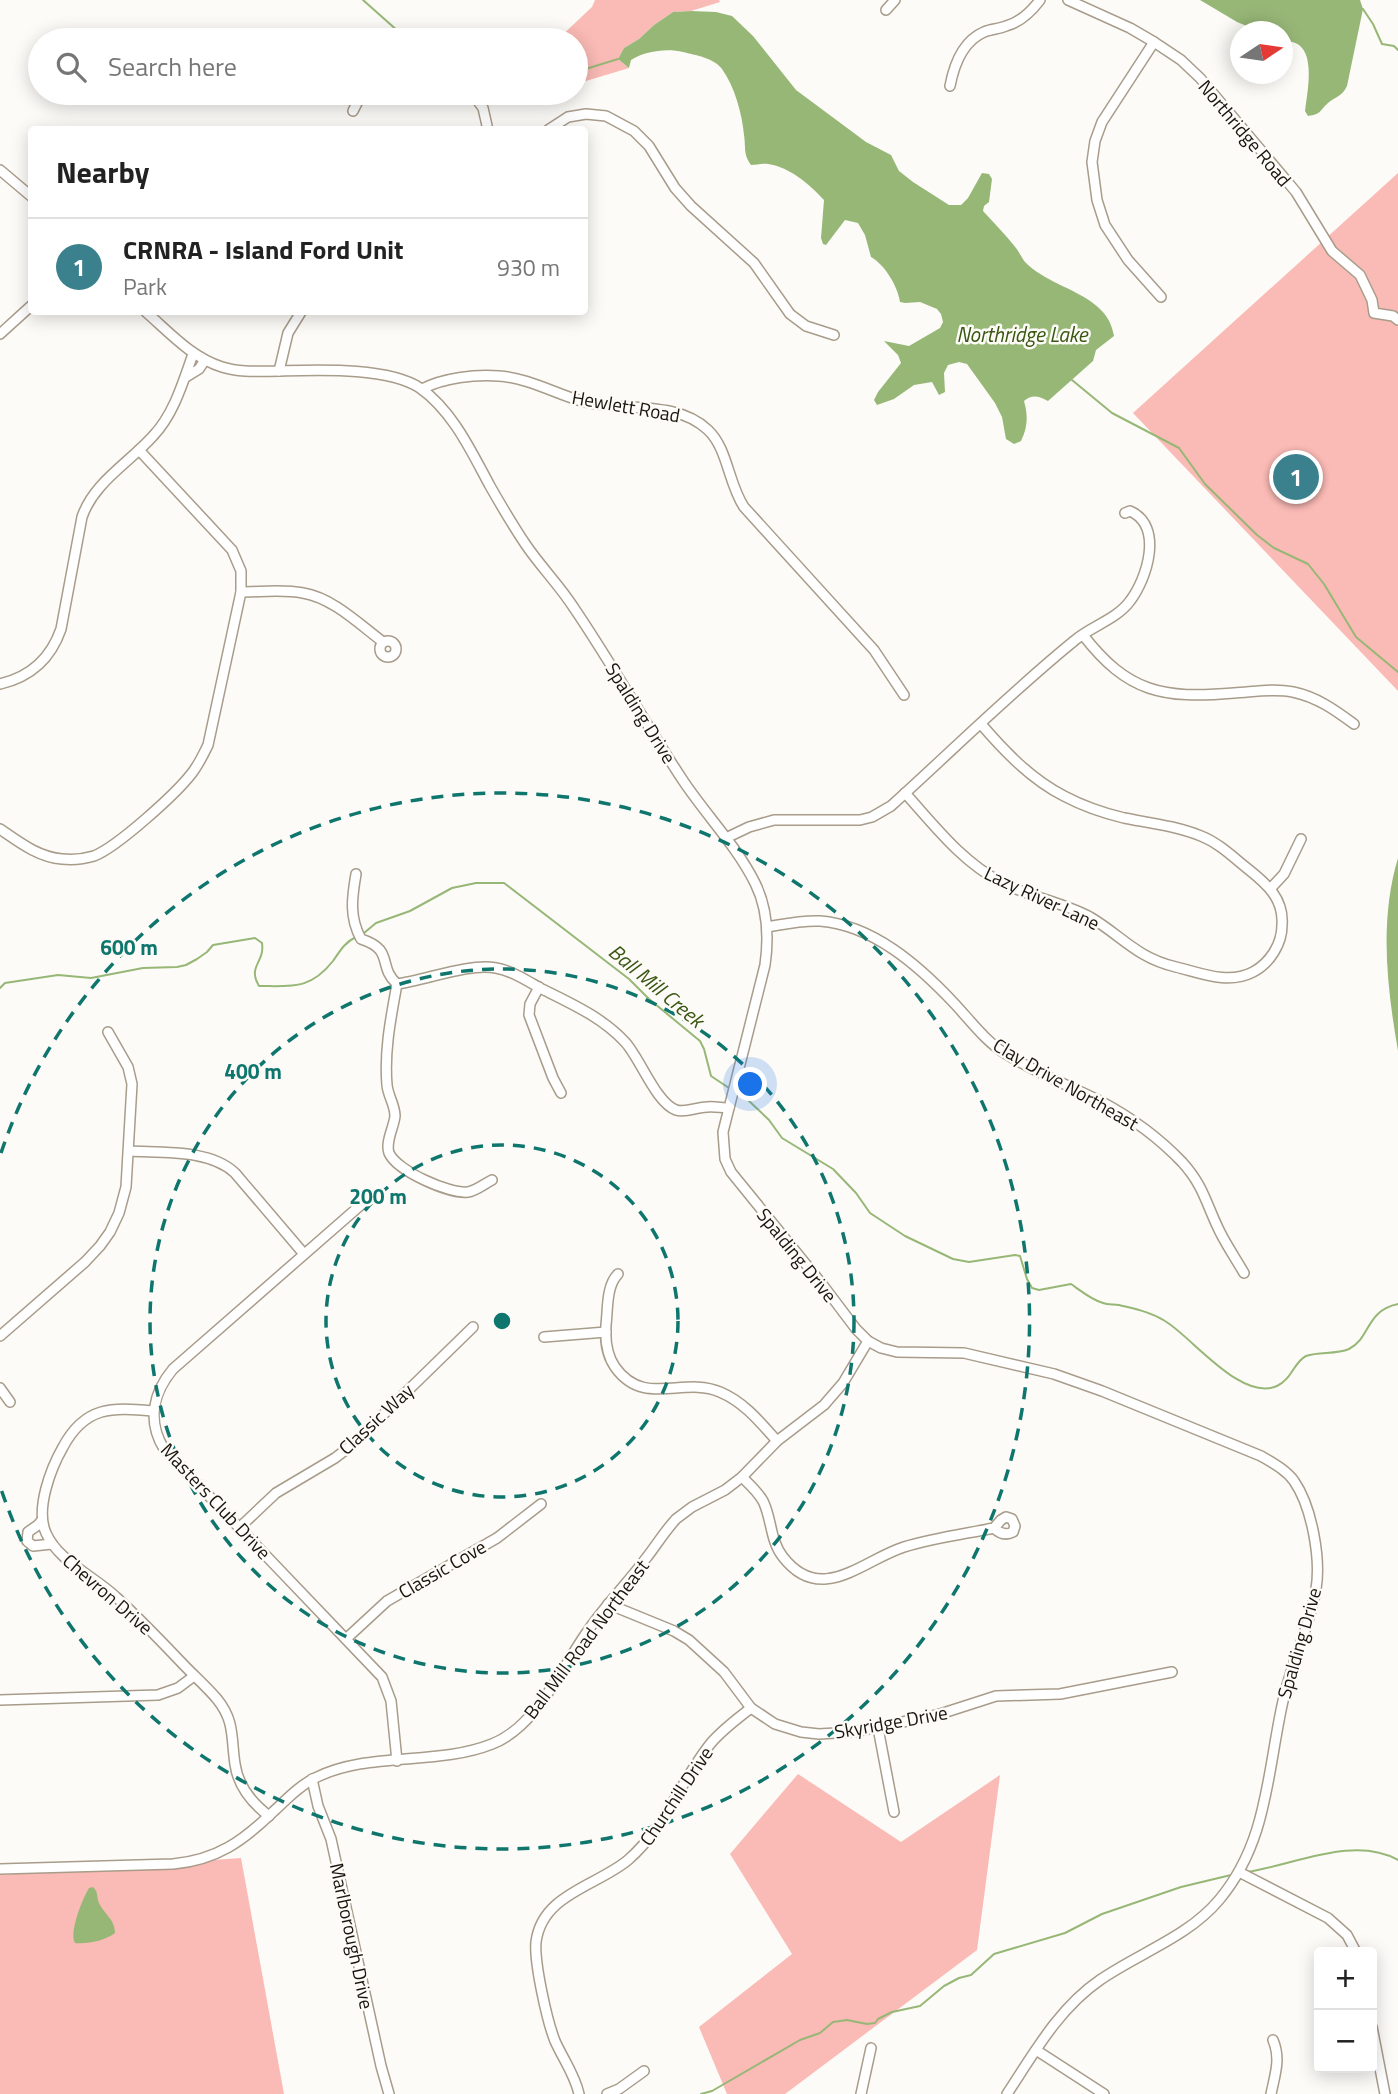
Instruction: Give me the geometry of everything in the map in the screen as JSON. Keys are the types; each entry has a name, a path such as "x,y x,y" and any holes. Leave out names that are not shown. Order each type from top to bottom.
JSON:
{"street":[{"path":"886,10 895,0"},
{"path":"950,86 957,62 971,41 986,32 1022,19 1040,0"},
{"name":"Northridge Road","path":"1068,0 1154,42 1181,60 1200,78 1280,172 1332,251 1360,275 1372,300 1374,313 1392,316 1398,320"},
{"path":"1154,42 1102,122 1095,141 1093,162 1097,200 1105,225 1128,260 1161,297"},
{"path":"353,111 356,105"},
{"path":"481,105 487,126"},
{"path":"554,126 568,117 586,114 606,116 634,131 649,146 674,188 754,262 790,314 806,326 834,335"},
{"path":"0,170 28,194"},
{"path":"0,334 28,309"},
{"name":"Spalding Drive","path":"149,315 193,354 223,367 240,371 318,370 388,374 400,378 422,389 459,429 504,511 528,548 573,607 684,781 756,885 764,905 768,927 765,965 729,1108 723,1143 725,1159 745,1191 856,1329 868,1341 897,1352 979,1355 1077,1381 1261,1456 1293,1479 1304,1499 1311,1522 1316,1558 1316,1588 1283,1698 1261,1820 1252,1847 1239,1872 1219,1900 1199,1920 1090,1988 1054,2024 1007,2094"},
{"path":"279,371 288,333 299,315"},
{"path":"0,684 33,670 54,646 61,629 86,506 97,489 160,428 186,377 193,354"},
{"path":"186,377 199,369 205,360"},
{"name":"Hewlett Road","path":"422,389 450,380 485,375 502,376 581,401 671,411 698,422 718,443 734,490 744,507 874,650 904,695"},
{"path":"0,829 35,852 51,858 63,860 92,857 109,848 186,780 200,761 213,729 241,592 241,571 232,551 139,450"},
{"path":"726,838 749,827 774,820 860,820 883,811 1083,635 1124,607 1136,591 1150,550 1147,531 1135,513 1125,513"},
{"path":"241,592 293,592 315,596 334,606 383,642"},
{"path":"1083,635 1114,670 1153,690 1190,696 1268,690 1291,692 1323,703 1354,724"},
{"path":"977,727 1018,764 1061,794 1105,813 1203,837 1271,888 1284,874 1301,839"},
{"name":"Lazy River Lane","path":"905,793 958,851 985,873 1014,889 1088,916 1137,952 1163,964 1225,978 1243,976 1260,968 1275,951 1282,930 1281,908 1271,888"},
{"path":"356,874 351,905 358,934 361,939 373,943 381,950 390,977 397,984"},
{"name":"Clay Drive Northeast","path":"768,927 822,921 869,935 921,970 981,1034 1004,1054 1104,1103 1152,1134 1177,1157 1198,1182 1220,1232 1244,1273"},
{"path":"397,984 471,968 486,967 509,971 581,1009 616,1033 636,1055 653,1088 672,1108 682,1111 708,1107 729,1108"},
{"path":"397,984 387,1043 387,1085 395,1114 388,1145 389,1153 419,1178 450,1191 470,1192 492,1180"},
{"path":"539,987 530,1004 528,1015 561,1093"},
{"path":"0,1336 85,1262 106,1239 123,1200 129,1151 132,1084 128,1067 108,1031"},
{"path":"129,1151 205,1157 223,1163 235,1173 304,1254"},
{"path":"52,1544 33,1546 27,1541 27,1532 42,1520 44,1496 67,1438 93,1415 109,1409 153,1411 160,1388 173,1369 363,1203"},
{"path":"618,1274 610,1286 606,1346 620,1373 631,1382 653,1390 702,1386 718,1391 745,1407 777,1441"},
{"name":"Classic Way","path":"239,1528 276,1493 352,1445 473,1327"},
{"path":"544,1337 606,1332"},
{"name":"Ball Mill Road Northeast","path":"0,1869 187,1863 212,1857 235,1844 312,1779 347,1767 478,1749 512,1733 533,1713 608,1604 676,1519 742,1477 777,1441 834,1395 868,1341"},
{"path":"0,1388 10,1402"},
{"name":"Masters Club Drive","path":"153,1411 155,1431 164,1448 376,1669 386,1685 391,1701 397,1761"},
{"path":"742,1477 763,1502 774,1541 782,1556 796,1570 815,1578 842,1577 903,1547 994,1528"},
{"name":"Classic Cove","path":"347,1638 387,1601 497,1538 541,1504"},
{"name":"Chevron Drive","path":"42,1520 52,1544 114,1594 217,1700 226,1713 233,1733 234,1762 239,1780 251,1800 269,1816"},
{"name":"Skyridge Drive","path":"608,1604 674,1631 689,1640 724,1672 751,1708 775,1724 801,1732 838,1734 877,1728 937,1715 996,1696 1060,1693 1172,1672"},
{"path":"0,1700 158,1695 178,1688 194,1676"},
{"name":"Churchill Drive","path":"579,2094 576,2081 550,2025 536,1956 541,1925 561,1900 613,1871 640,1849 657,1828 711,1744 724,1729 751,1708"},
{"path":"877,1728 894,1812"},
{"name":"Marlborough Drive","path":"312,1779 318,1806 331,1839 389,2094"},
{"path":"1239,1872 1328,1918 1347,1935 1353,1947"},
{"path":"1271,2094 1278,2061 1278,2051 1273,2039"},
{"path":"861,2094 871,2048"},
{"path":"1036,2050 1104,2094"},
{"path":"1377,2053 1385,2094"},
{"path":"607,2094 644,2071"}],"shaded area":[{"path":"595,0 720,2 691,11 673,12 624,48 618,59 629,68 588,80 588,28 570,28 592,7"},
{"path":"1398,173 1398,691 1133,413"},
{"path":"798,1774 901,1842 1000,1775 977,1950 785,2094 727,2094 699,2027 792,1954 730,1854"},
{"path":"241,1858 284,2094 0,2094 0,1875"}],"water":[{"path":"1200,0 1360,0 1363,9 1345,90 1318,113 1308,116 1305,111 1307,58 1299,45 1293,42 1293,21 1235,21"},
{"name":"Northridge Lake","path":"691,11 732,16 753,36 796,90 866,142 891,155 899,171 949,205 961,205 982,173 989,174 992,179 989,202 983,211 1025,262 1101,310 1110,322 1114,336 1096,350 1093,361 1048,401 1036,396 1024,401 1027,421 1021,441 1014,444 1006,439 1002,417 995,403 967,364 959,362 948,365 944,373 945,392 939,395 932,382 914,385 894,399 877,405 874,400 878,392 901,363 898,355 884,341 909,346 940,328 943,322 941,314 937,309 920,302 900,302 890,276 871,257 865,235 858,223 845,220 826,245 823,244 821,238 824,200 806,183 784,169 766,164 751,165 746,154 737,101 727,76 719,65 699,56 670,50 649,52 637,57 631,60 629,68 618,59 624,48 673,12"},
{"path":"1398,858 1398,1051 1388,978 1387,930 1388,906"},
{"path":"93,1887 115,1933 96,1941 75,1943 77,1916 89,1888"}],"waterway":[{"path":"363,0 394,28"},
{"path":"1363,9 1382,44 1394,46 1398,50"},
{"path":"588,68 618,59"},
{"path":"1072,380 1112,413 1179,448 1205,484 1257,535 1274,548 1308,564 1324,584 1356,637 1398,672"},
{"name":"Ball Mill Creek","path":"364,933 376,923 410,911 452,888 476,883 504,883 629,979 700,1041 711,1076 729,1088"},
{"name":"Ball Mill Creek","path":"0,988 5,983 58,975 91,978 143,968 177,967 197,959 213,945 255,938 262,943 261,955 255,969 259,986 291,986 316,977 346,944 356,937"},
{"name":"Ball Mill Creek","path":"736,1093 748,1100 769,1120 782,1138 833,1169 856,1193 870,1213 905,1236 953,1259 969,1262 1020,1256 1032,1288 1039,1290 1071,1284 1099,1302 1154,1315 1176,1329 1218,1366 1248,1385 1263,1388 1277,1386 1306,1356 1349,1349 1356,1344 1380,1312 1398,1304"},
{"path":"1247,1872 1343,1851 1381,1853 1398,1860"},
{"path":"701,2094 712,2091 800,2040 820,2033 833,2022 847,2020 875,2023 892,2012 920,2006 944,1986 971,1975 994,1954 1065,1933 1102,1914 1181,1887 1231,1875"}],"place":[{"name":"CRNRA - Island Ford Unit","path":"1296,477"}]}
